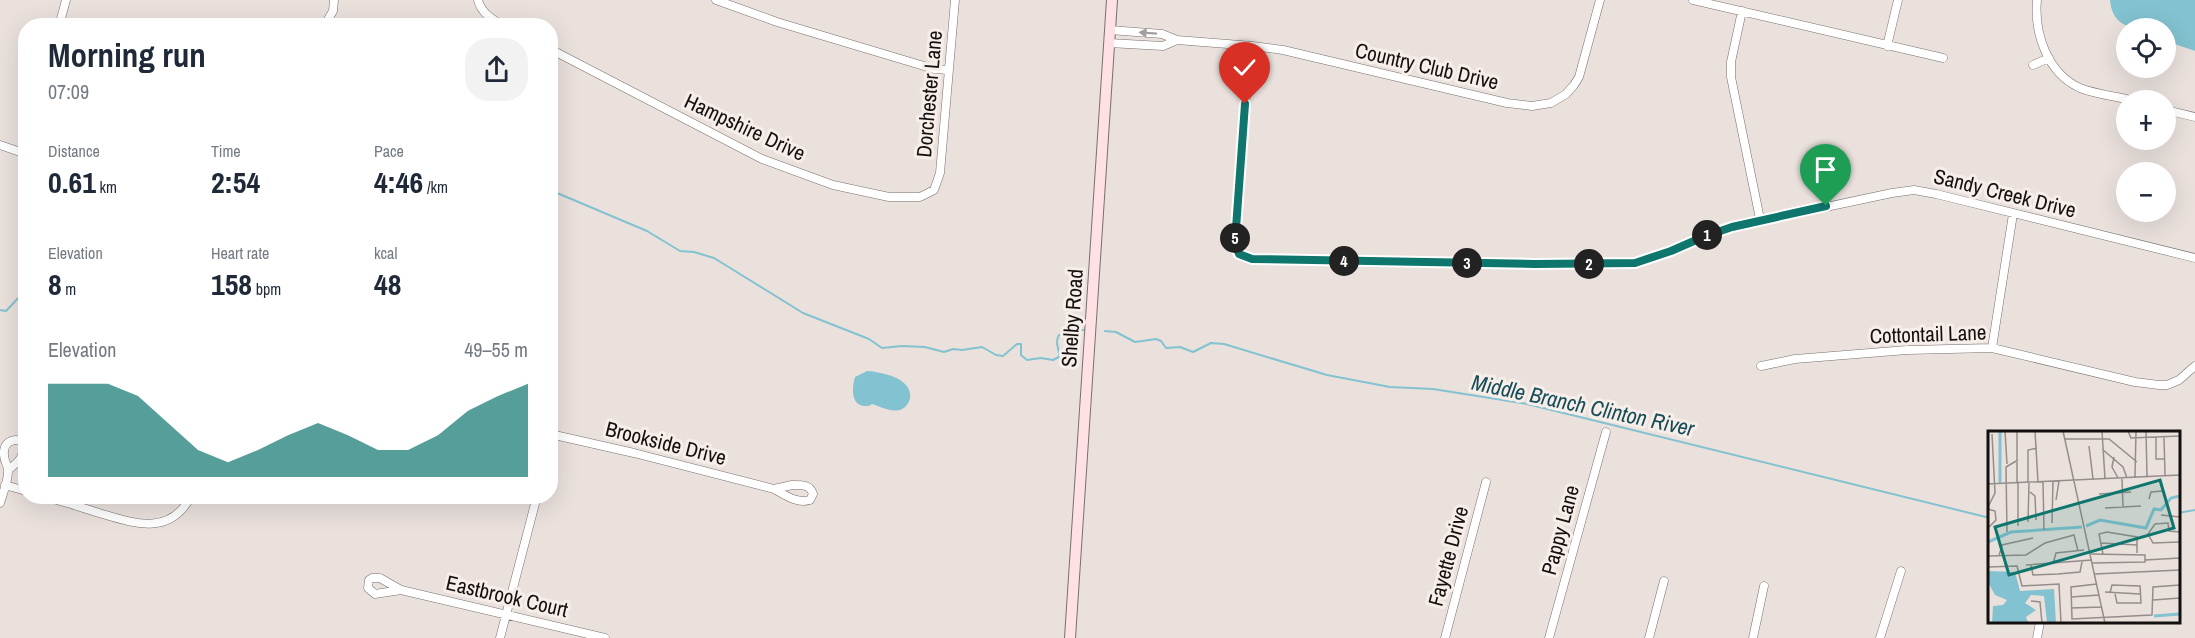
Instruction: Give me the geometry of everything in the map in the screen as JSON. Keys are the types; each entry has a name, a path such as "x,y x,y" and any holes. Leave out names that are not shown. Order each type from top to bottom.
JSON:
{"street":[{"path":"61,18 66,0"},
{"path":"330,18 334,0"},
{"path":"716,0 777,22 934,69 949,70"},
{"name":"Dorchester Lane","path":"934,190 940,173 955,0"},
{"name":"Shelby Road","path":"1070,638 1112,0"},
{"name":"Country Club Drive","path":"1110,30 1162,34 1177,40 1253,45 1283,50 1507,103 1541,105 1560,98 1579,77 1600,0"},
{"path":"1693,0 1943,58"},
{"path":"1887,46 1898,0"},
{"path":"2037,0 2036,12 2044,49 2064,77 2080,88 2116,97"},
{"path":"479,3 491,18"},
{"path":"1742,11 1731,62 1731,77 1760,219"},
{"name":"Country Club Drive","path":"1109,43 1163,46 1177,40"},
{"name":"Sandy Creek Drive","path":"1253,45 1245,104 1235,235 1239,254 1252,259 1620,264 1649,259 1717,232 1760,219 1914,190 2195,258"},
{"name":"Hampshire Drive","path":"558,53 762,159 798,174 832,185 889,197 921,197 934,190"},
{"path":"2033,65 2049,58"},
{"path":"2176,112 2195,117"},
{"path":"0,145 18,151"},
{"path":"1992,348 2013,214"},
{"name":"Cottontail Lane","path":"1761,366 1795,359 1907,350 1992,348 2135,382 2159,385 2168,385 2179,380 2195,366"},
{"name":"Pappy Lane","path":"1549,638 1606,432"},
{"name":"Brookside Drive","path":"558,438 634,453 774,489"},
{"path":"0,503 8,470"},
{"name":"Fayette Drive","path":"1445,638 1486,482"},
{"path":"5,485 18,489"},
{"path":"71,504 124,520 147,524 169,520 185,504"},
{"path":"500,638 535,504"},
{"path":"1880,638 1901,571"},
{"path":"1649,638 1664,581"},
{"path":"1753,638 1764,586"},
{"name":"Eastbrook Court","path":"401,590 605,638"},
{"path":"2037,638 2040,623"}],"water":[{"path":"2110,0 2195,0 2195,51 2176,44 2176,18 2116,18"},
{"path":"867,371 895,377 907,385 910,398 906,406 899,410 892,410 873,404 866,406 857,403 853,395 855,377"}],"waterway":[{"name":"Middle Branch Clinton River","path":"558,193 647,231 680,251 694,252 714,258 803,313 869,339 882,348 925,347 944,352 953,349 982,347 996,355 1003,356 1017,344 1021,344 1021,355 1027,360 1041,358 1053,360 1059,357 1057,341 1059,335 1075,334 1078,330 1084,330"},
{"name":"Middle Branch Clinton River","path":"0,310 6,311 18,298"},
{"name":"Middle Branch Clinton River","path":"1105,331 1116,332 1135,342 1156,339 1161,341 1166,348 1180,347 1193,352 1211,343 1224,344 1327,375 1390,387 1433,389 1527,404 1988,518"},
{"name":"Middle Branch Clinton River","path":"2180,513 2195,510"}],"route":[{"path":"1245,104 1235,242 1239,254 1252,259 1535,264 1635,263 1732,227 1826,206"}]}
